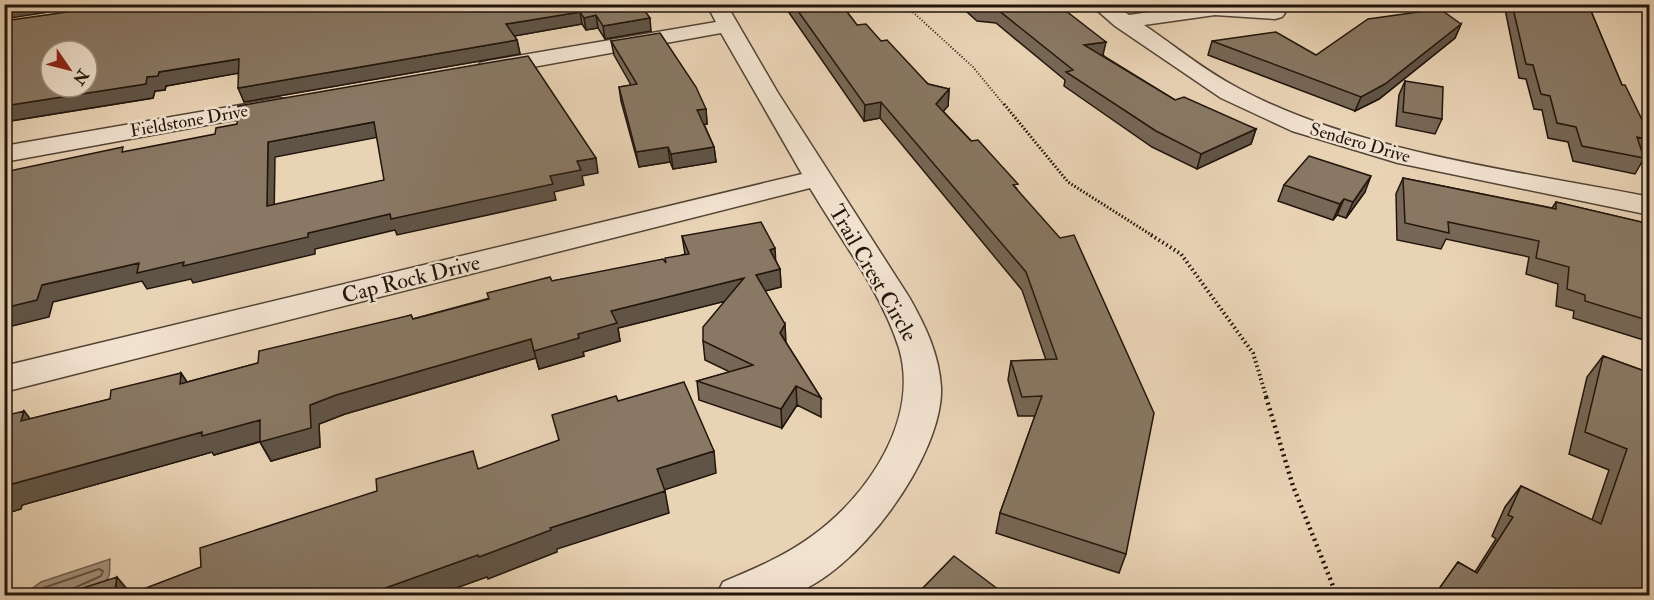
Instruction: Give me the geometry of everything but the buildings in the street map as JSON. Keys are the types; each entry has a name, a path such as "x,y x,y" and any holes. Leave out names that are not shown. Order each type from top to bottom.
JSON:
{"street":[{"name":"Sendero Drive","path":"1099,4 1122,22 1229,93 1301,126 1398,155 1650,206"},
{"path":"1122,22 1215,9 1275,13"},
{"path":"460,73 722,15"},
{"name":"Trail Crest Circle","path":"722,15 888,291 914,340 921,369 920,404 910,439 894,473 866,511 837,541 798,568 739,596"},
{"name":"Fieldstone Drive","path":"4,154 307,100"},
{"name":"Cap Rock Drive","path":"4,379 818,178"}],"path":[{"path":"904,4 973,67 1068,182 1181,254 1253,353 1293,486 1337,596"}],"water":[{"path":"110,559 108,578 92,589 68,594 22,596 41,582"}]}
